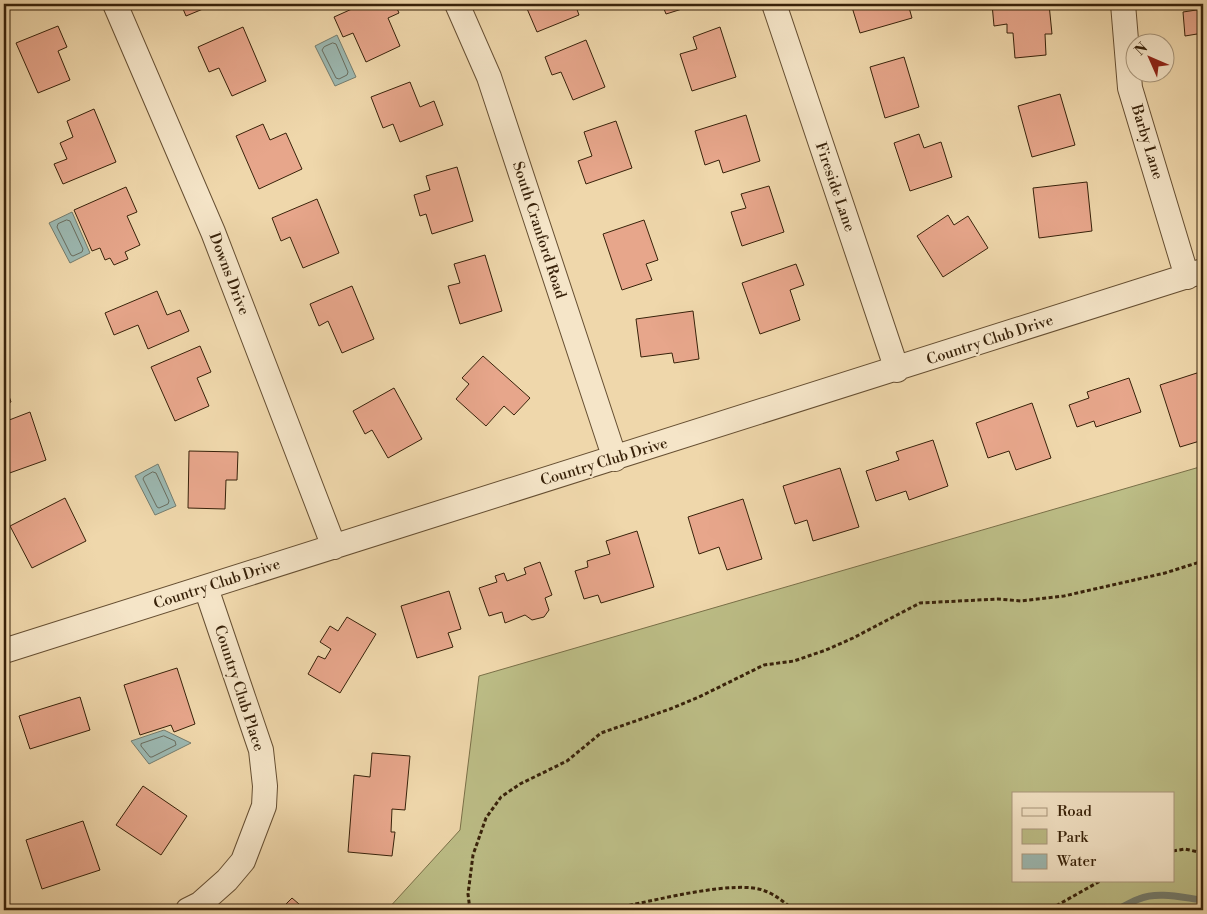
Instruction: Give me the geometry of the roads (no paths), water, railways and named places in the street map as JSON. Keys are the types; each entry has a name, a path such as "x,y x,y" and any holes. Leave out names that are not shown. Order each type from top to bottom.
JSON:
{"street":[{"name":"Downs Drive","path":"115,4 213,232 334,547"},
{"name":"South Cranford Road","path":"457,4 489,77 615,459"},
{"name":"Fireside Lane","path":"774,4 897,370"},
{"name":"Barby Lane","path":"1123,4 1130,88 1195,274"},
{"name":"Country Club Drive","path":"4,651 897,370 1195,274"},
{"name":"Country Club Place","path":"188,910 200,904 227,880 243,861 264,806 265,792 261,750 206,588"}],"water":[{"path":"337,35 356,77 335,86 315,46"},
{"path":"72,212 90,253 70,263 49,223"},
{"path":"158,464 176,506 155,515 135,476"},
{"path":"164,730 191,743 149,764 131,741"}],"waterway":[{"path":"1117,910 1139,899 1154,896 1203,900"}]}
